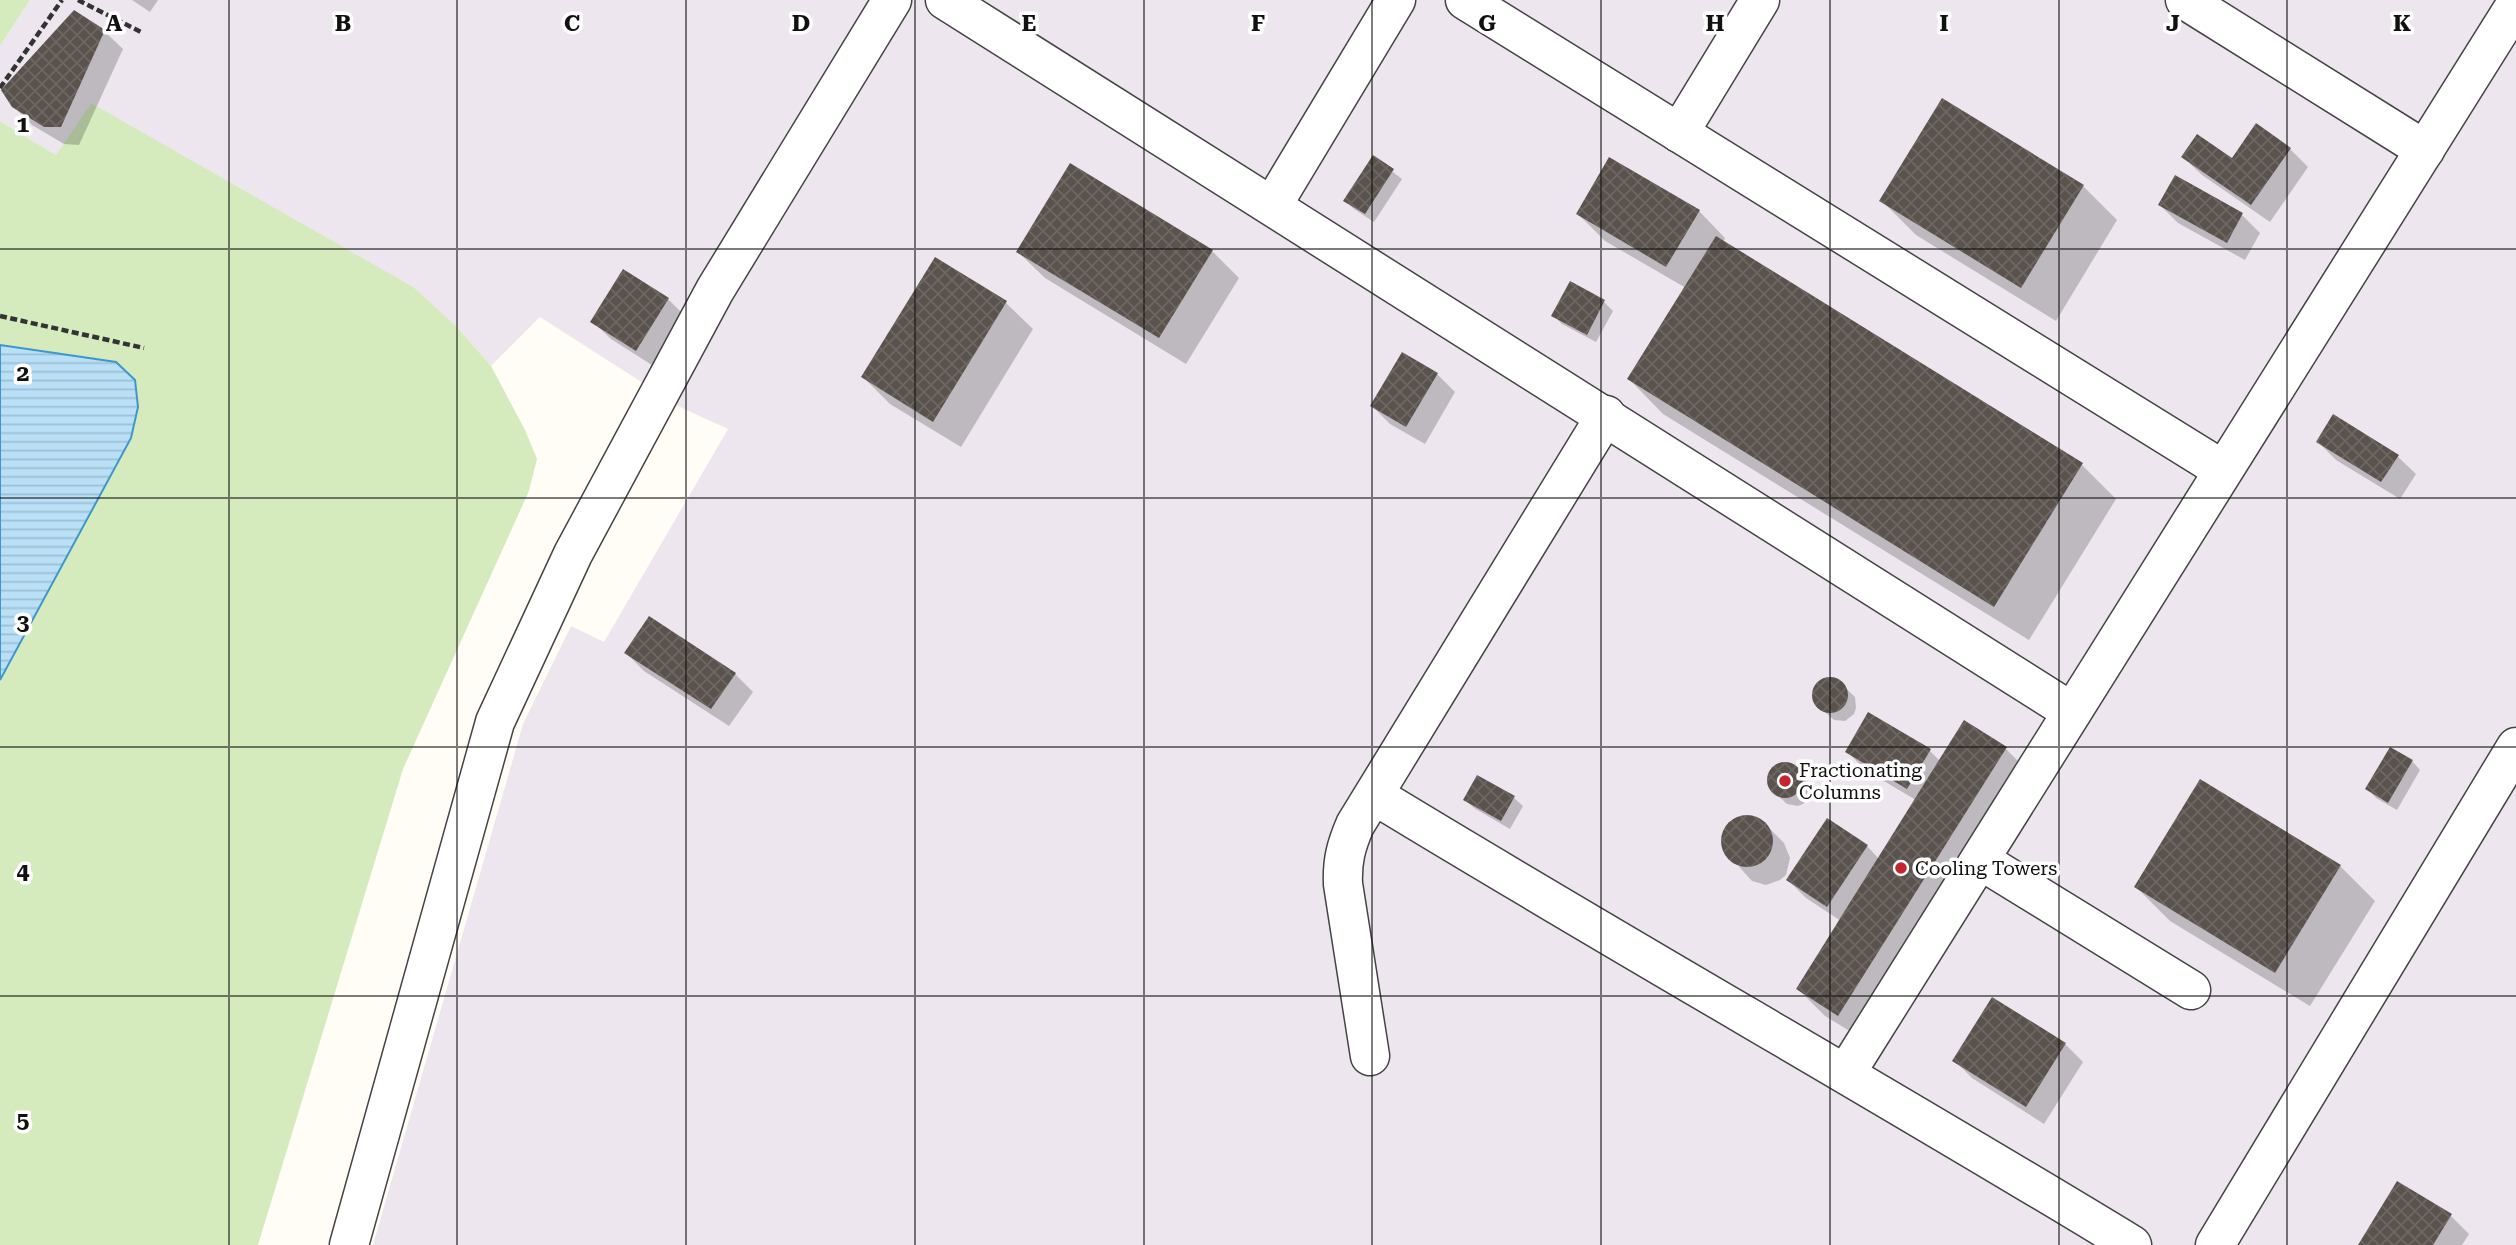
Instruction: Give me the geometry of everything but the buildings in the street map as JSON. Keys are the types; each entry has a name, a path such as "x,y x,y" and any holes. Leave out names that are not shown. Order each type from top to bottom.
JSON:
{"lane":[{"path":"349,1245 495,722 573,554 715,290 892,0"},
{"path":"945,0 1606,415 2072,712"},
{"path":"1272,206 1396,0"},
{"path":"1465,0 2223,470"},
{"path":"1679,133 1760,0"},
{"path":"2185,0 2425,150"},
{"path":"1846,1073 2516,4"},
{"path":"1370,1056 1343,884 1345,846 1355,825 1606,415"},
{"path":"2215,1245 2516,747"},
{"path":"1374,795 2132,1245"},
{"path":"1980,860 2192,990"}],"path":[{"path":"0,88 62,0"},
{"path":"78,0 143,33"},
{"path":"0,316 144,348"}],"shaded area":[{"path":"30,0 2516,0 2516,1245 373,1245 523,724 571,626 604,642 728,429 682,408 540,317 491,366 457,327 91,103 56,155 0,121 0,46"}],"green space":[{"path":"0,0 30,0 0,46"},
{"path":"91,103 413,287 457,327 491,366 525,430 537,459 529,491 403,769 258,1245 0,1245 0,680 131,438 116,362 0,345 0,121 56,155"}],"water":[{"path":"0,345 116,362 135,380 138,407 131,438 0,680"}],"place":[{"name":"Fractionating Columns","path":"1785,781"},
{"name":"Cooling Towers","path":"1901,868"}]}
